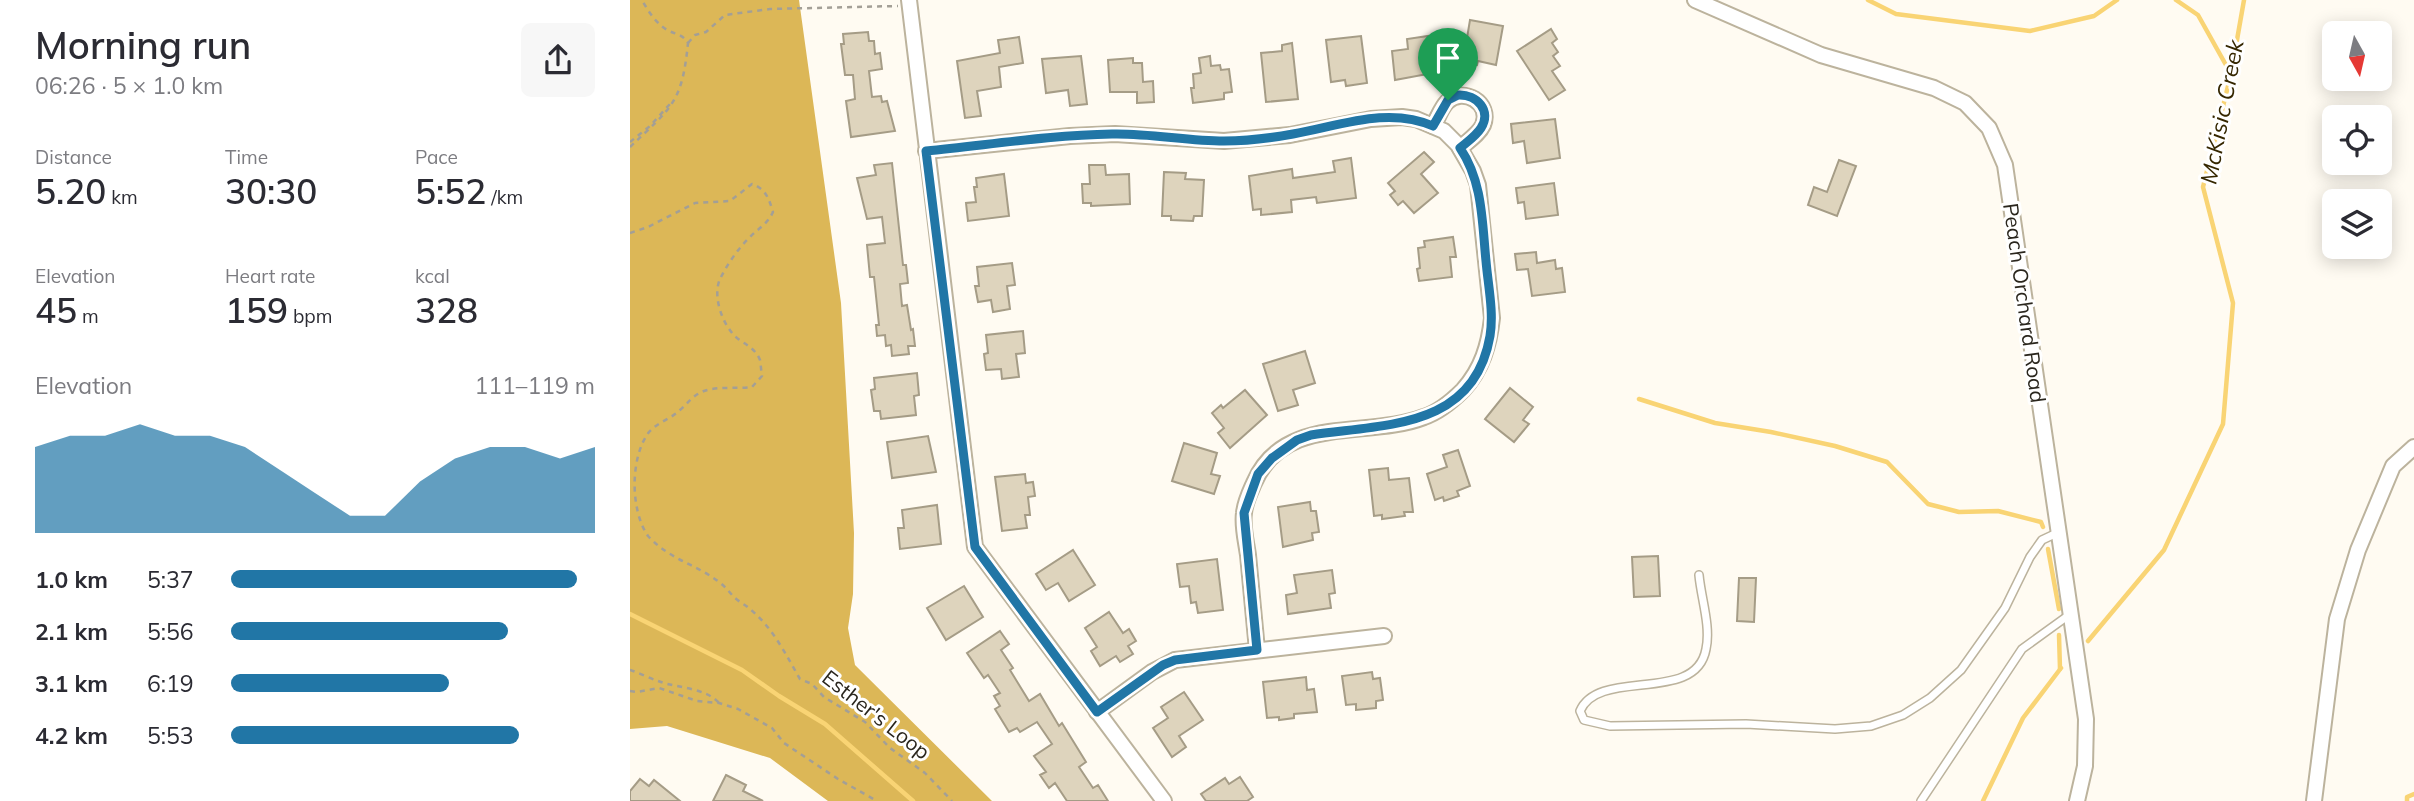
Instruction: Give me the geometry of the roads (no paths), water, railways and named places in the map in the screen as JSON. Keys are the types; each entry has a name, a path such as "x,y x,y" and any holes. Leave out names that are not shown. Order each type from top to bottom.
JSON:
{"street":[{"name":"Peach Orchard Road","path":"1695,0 1821,55 1934,88 1965,103 1989,128 2005,165 2086,719 2085,766 2077,801"},
{"path":"909,3 975,547 1164,801"},
{"path":"1433,126 1448,100 1465,95 1479,102 1484,111 1483,126 1460,148"},
{"path":"926,151 1115,134 1224,141 1290,135 1371,119 1402,117 1416,119 1444,131 1460,148 1478,185 1492,318 1483,360 1469,383 1456,397 1425,417 1403,424 1328,432 1297,440 1272,458 1258,474 1244,513 1257,650"},
{"path":"2314,801 2337,619 2358,550 2393,466 2414,447"},
{"path":"1097,712 1163,665 1175,660 1384,636"}],"lane":[{"path":"1699,575 1707,649 1699,667 1682,678 1599,694 1584,704 1580,711 1584,720 1609,726 1746,724 1835,729 1871,726 1903,715 1930,698 1961,670 2006,608 2030,557 2042,540 2057,533"},
{"path":"1921,801 2022,649 2069,615"}],"waterway":[{"path":"1868,0 1896,14 2030,31 2094,16 2117,0"},
{"path":"2176,0 2198,15 2231,74"},
{"name":"McKisic Creek","path":"2088,641 2164,550 2223,424 2233,303 2203,187 2231,74 2244,0"},
{"path":"1639,399 1715,423 1835,446 1887,462 1928,504 1959,512 1998,511 2041,522 2043,527"},
{"path":"2048,549 2059,609"},
{"path":"630,614 742,670 825,724 913,801"},
{"path":"2059,635 2060,669"},
{"name":"McKisic Creek","path":"1983,801 2023,718 2061,668"},
{"path":"2407,801 2407,797 2414,794"}]}
